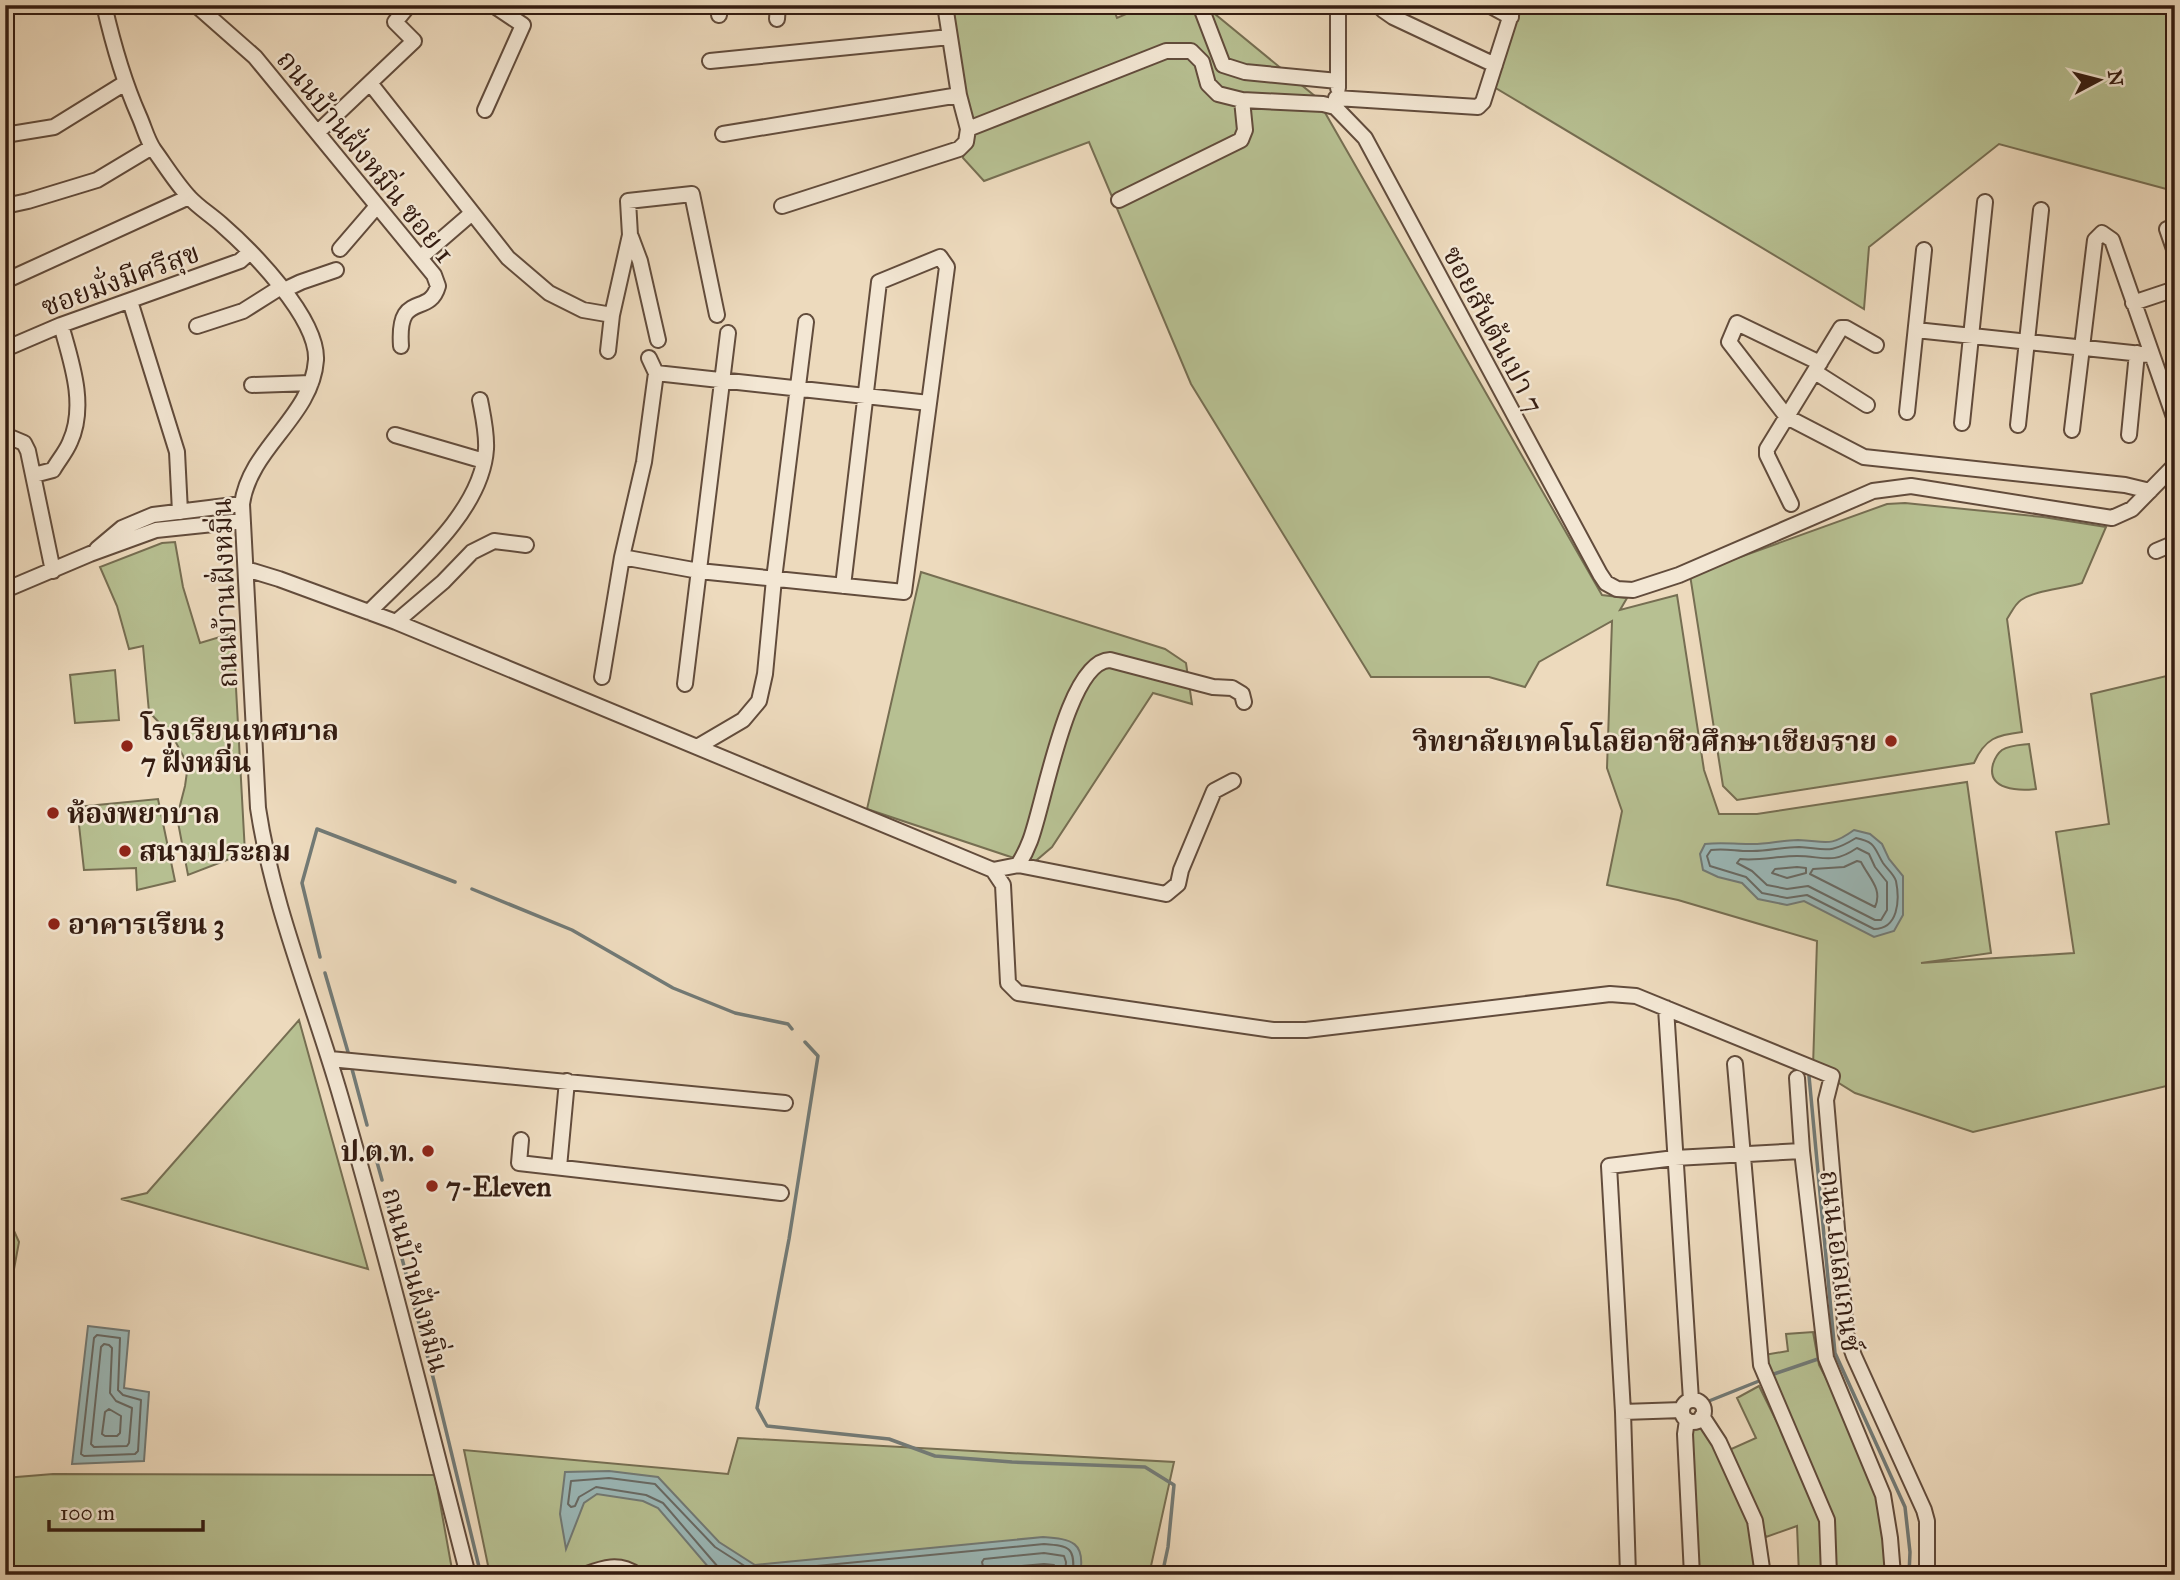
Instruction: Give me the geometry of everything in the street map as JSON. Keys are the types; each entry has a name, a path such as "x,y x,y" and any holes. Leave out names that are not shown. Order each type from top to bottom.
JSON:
{"street":[{"name":"ถนนบ้านฝั่งหมิ่น","path":"104,5 125,83 152,147 189,197 250,252 283,289 302,317 313,340 316,360 311,383 244,485 242,521 258,808 264,848 280,910 330,1059 370,1198 468,1575"},
{"name":"ถนนบ้านฝั่งหมิ่น ซอย 1","path":"196,5 255,57 434,275 438,286 433,296 404,314 400,326 401,346"},
{"path":"318,132 414,41 395,22 408,5"},
{"path":"485,110 523,26 493,5"},
{"path":"782,206 959,149 966,142 968,129 959,95 945,5"},
{"path":"1200,5 1223,65 1245,72 1338,81"},
{"path":"1336,103 1338,5"},
{"path":"1382,5 1383,10 1393,17 1495,65"},
{"path":"968,129 1166,51 1191,51 1202,62 1208,84 1218,94 1242,100 1474,108 1483,102 1512,11 1489,5"},
{"path":"710,61 950,37"},
{"path":"5,135 46,129 60,124 125,83"},
{"path":"370,83 509,258 549,293 583,310 612,315"},
{"path":"723,134 959,95"},
{"path":"1119,200 1241,140 1245,130 1242,100"},
{"name":"ซอยสันต้นเปา 7","path":"1336,103 1365,138 1600,574 1606,583 1617,589 1633,590 1679,575 1873,491 1911,486 2112,518 2132,509 2150,491"},
{"path":"5,205 29,201 97,180 152,147"},
{"path":"608,351 612,315 630,235 628,201 692,194 717,315"},
{"path":"5,281 189,197"},
{"path":"1962,424 1985,202"},
{"path":"340,248 377,206"},
{"path":"2018,425 2041,211"},
{"path":"421,257 472,212"},
{"path":"2166,229 2175,252"},
{"path":"2072,430 2095,240 2098,234 2106,234 2112,240 2133,303 2144,354 2171,396 2175,420"},
{"path":"630,235 640,261 658,340"},
{"path":"1907,412 1924,250"},
{"name":"ซอยมั่งมีศรีสุข","path":"5,349 61,325 240,261 250,252"},
{"path":"622,557 699,572 904,593 947,267 940,257 879,282 843,586"},
{"path":"197,326 243,311 283,289 336,270"},
{"path":"2133,303 2175,289"},
{"path":"130,302 177,452 180,512"},
{"path":"697,747 743,720 759,701 765,674 806,322"},
{"path":"1867,405 1818,368 1737,323 1729,342 1787,417 1864,457 2125,485 2150,491 2175,465"},
{"path":"34,475 52,470 70,442 78,414 74,373 61,325"},
{"path":"1791,504 1767,449 1841,328 1846,328 1876,345"},
{"path":"1916,330 2144,354"},
{"path":"684,684 728,333"},
{"path":"2129,435 2144,354"},
{"path":"602,677 622,557 644,462 656,373 649,358"},
{"path":"656,373 929,403"},
{"path":"252,384 311,383"},
{"path":"369,612 458,519 479,481 486,442 481,400"},
{"path":"5,435 24,443 28,451 53,571"},
{"path":"395,435 484,461"},
{"path":"90,554 122,528 153,515 242,504"},
{"path":"5,590 156,530 242,521"},
{"path":"396,622 443,582 471,552 494,541 526,545"},
{"path":"2156,551 2175,543"},
{"path":"246,569 396,622 993,870 1003,885 1007,983 1017,993 1273,1030 1306,1030 1610,994 1636,996 1832,1076 1826,1100 1846,1334 1924,1510 1927,1521 1927,1575"},
{"path":"1018,865 1031,839 1065,720 1093,666 1102,660 1110,660 1213,687 1232,688 1242,694 1244,702"},
{"path":"993,870 1018,865 1166,894 1178,884 1181,870 1214,791 1233,781"},
{"path":"1666,1008 1687,1410 1685,1434 1692,1575"},
{"path":"330,1059 785,1103"},
{"path":"1735,1064 1761,1365 1827,1520 1829,1575"},
{"name":"ถนน เอเลแกนซ์","path":"1797,1078 1802,1152 1826,1358 1883,1495 1893,1575"},
{"path":"559,1167 567,1081"},
{"path":"521,1140 519,1163 781,1193"},
{"name":"ถนน เอเลแกนซ์","path":"1628,1575 1623,1412 1609,1166 1675,1158 1802,1152"},
{"path":"1623,1412 1687,1410 1697,1400 1702,1405 1702,1416 1719,1442 1755,1521 1763,1575"},
{"path":"584,1575 605,1567 628,1568 637,1575"}],"green space":[{"path":"947,5 1112,5 1117,18 1147,5 1204,5 1316,97 1602,595 1627,598 1620,610 1677,595 1704,770 1719,814 1757,814 1967,782 1991,953 1921,963 2074,953 2056,832 2109,824 2091,694 2175,674 2175,945 2168,946 2175,947 2175,1084 1973,1132 1855,1093 1813,1067 1817,941 1678,900 1607,885 1622,811 1607,768 1612,621 1539,662 1525,687 1489,677 1371,677 1191,384 1089,142 984,181 963,158 968,129"},
{"path":"1516,5 2175,5 2175,167 2170,190 1999,144 1869,247 1864,309 1489,84"},
{"path":"1905,503 2043,517 2106,527 2082,583 2027,597 2017,604 2007,619 2022,732 1993,739 1983,748 1974,763 1737,800 1723,786 1690,575 1887,504"},
{"path":"175,542 183,587 200,643 233,633 245,853 188,875 177,817 188,765 173,737 149,712 143,646 129,649 117,606 100,567 162,543"},
{"path":"921,572 1165,649 1186,663 1192,704 1153,693 1052,847 1032,864 867,809"},
{"path":"115,670 119,720 75,723 70,675"},
{"path":"2029,744 2036,789 2013,789 1999,784 1992,773 1998,754 2008,747"},
{"name":"สนามประถม","path":"158,799 175,881 137,890 136,868 84,870 77,807"},
{"path":"299,1020 368,1269 121,1199 147,1193"},
{"path":"5,1211 19,1242 5,1318"},
{"path":"1813,1332 1819,1365 1838,1401 1878,1496 1889,1575 1833,1575 1831,1520 1764,1355 1788,1351 1786,1334"},
{"path":"1759,1386 1794,1457 1822,1523 1824,1575 1799,1575 1797,1526 1766,1537 1729,1450 1756,1438 1737,1398"},
{"path":"1700,1425 1720,1457 1738,1496 1752,1538 1759,1575 1697,1575 1691,1431"},
{"path":"738,1438 1174,1462 1149,1575 490,1575 464,1450 728,1474"},
{"path":"53,1474 435,1475 453,1575 5,1575 5,1478"}],"water":[{"path":"1854,830 1870,834 1882,844 1889,859 1903,876 1903,915 1894,931 1874,937 1804,901 1787,905 1758,899 1742,883 1703,870 1700,854 1705,844 1755,844 1798,840 1827,842 1839,839"},
{"path":"88,1326 129,1331 124,1388 149,1392 144,1461 72,1464"},
{"path":"609,1471 658,1477 719,1542 755,1565 1043,1537 1062,1539 1075,1544 1081,1555 1080,1575 975,1575 960,1567 914,1575 715,1575 658,1508 643,1501 597,1494 584,1503 566,1549 560,1514 565,1472"}],"waterway":[{"path":"320,957 302,883 317,829 455,882"},
{"path":"472,889 572,930 673,988 735,1013 788,1024 792,1029"},
{"path":"325,973 348,1052"},
{"path":"805,1042 818,1056 789,1239 757,1408 767,1426 889,1439 935,1456 1145,1467 1174,1485 1168,1547 1162,1575"},
{"path":"352,1069 367,1125"},
{"path":"1809,1076 1835,1353 1905,1507 1910,1552 1909,1575"},
{"path":"372,1144 382,1180"},
{"path":"386,1197 481,1575"},
{"path":"1774,1374 1818,1359"},
{"path":"1709,1401 1759,1381"}],"place":[{"name":"วิทยาลัยเทคโนโลยีอาชีวศึกษาเชียงราย","path":"1891,741"},
{"name":"โรงเรียนเทศบาล 7 ฝั่งหมิ่น","path":"127,746"},
{"name":"ห้องพยาบาล","path":"53,813"},
{"name":"สนามประถม","path":"125,851"},
{"name":"อาคารเรียน 3","path":"54,924"},
{"name":"ป.ต.ท.","path":"428,1151"},
{"name":"7-Eleven","path":"432,1186"}]}
